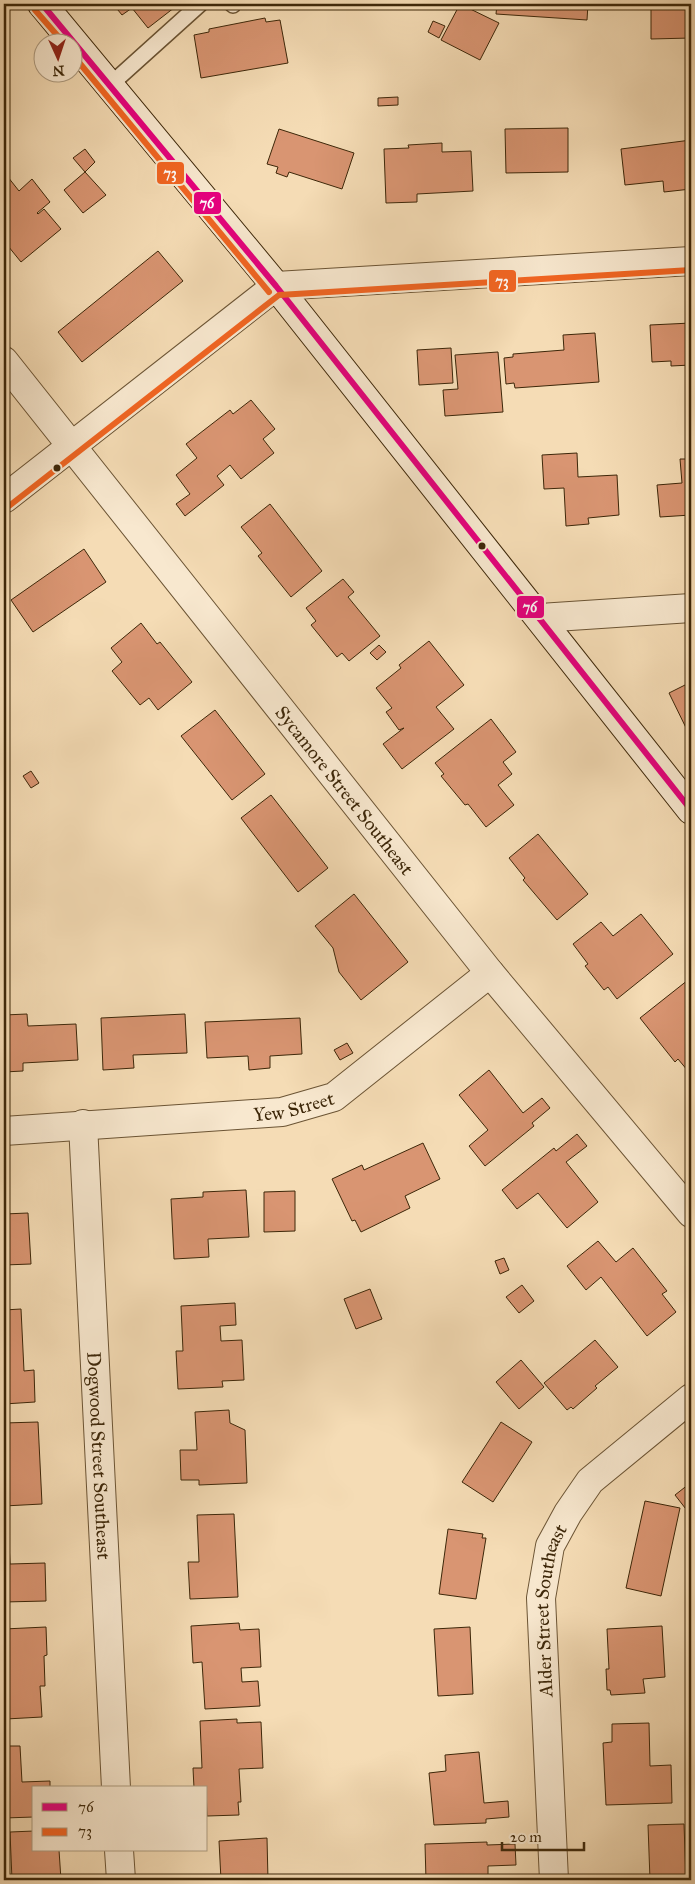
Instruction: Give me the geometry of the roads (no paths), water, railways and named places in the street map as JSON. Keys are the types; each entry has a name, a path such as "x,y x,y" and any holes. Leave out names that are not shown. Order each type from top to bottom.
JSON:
{"street":[{"path":"42,4 276,286 691,810"},
{"path":"4,499 276,286 691,261"},
{"name":"Sycamore Street Southeast","path":"4,361 490,973 691,1212"},
{"path":"540,618 691,608"},
{"name":"Yew Street","path":"4,1131 83,1124 282,1112 334,1098 490,973"},
{"name":"Dogwood Street Southeast","path":"83,1124 116,1786"},
{"name":"Alder Street Southeast","path":"554,1880 541,1598 550,1546 568,1513 590,1481 691,1398"},
{"path":"119,1852 121,1880"}],"lane":[{"path":"109,86 200,4"}]}
